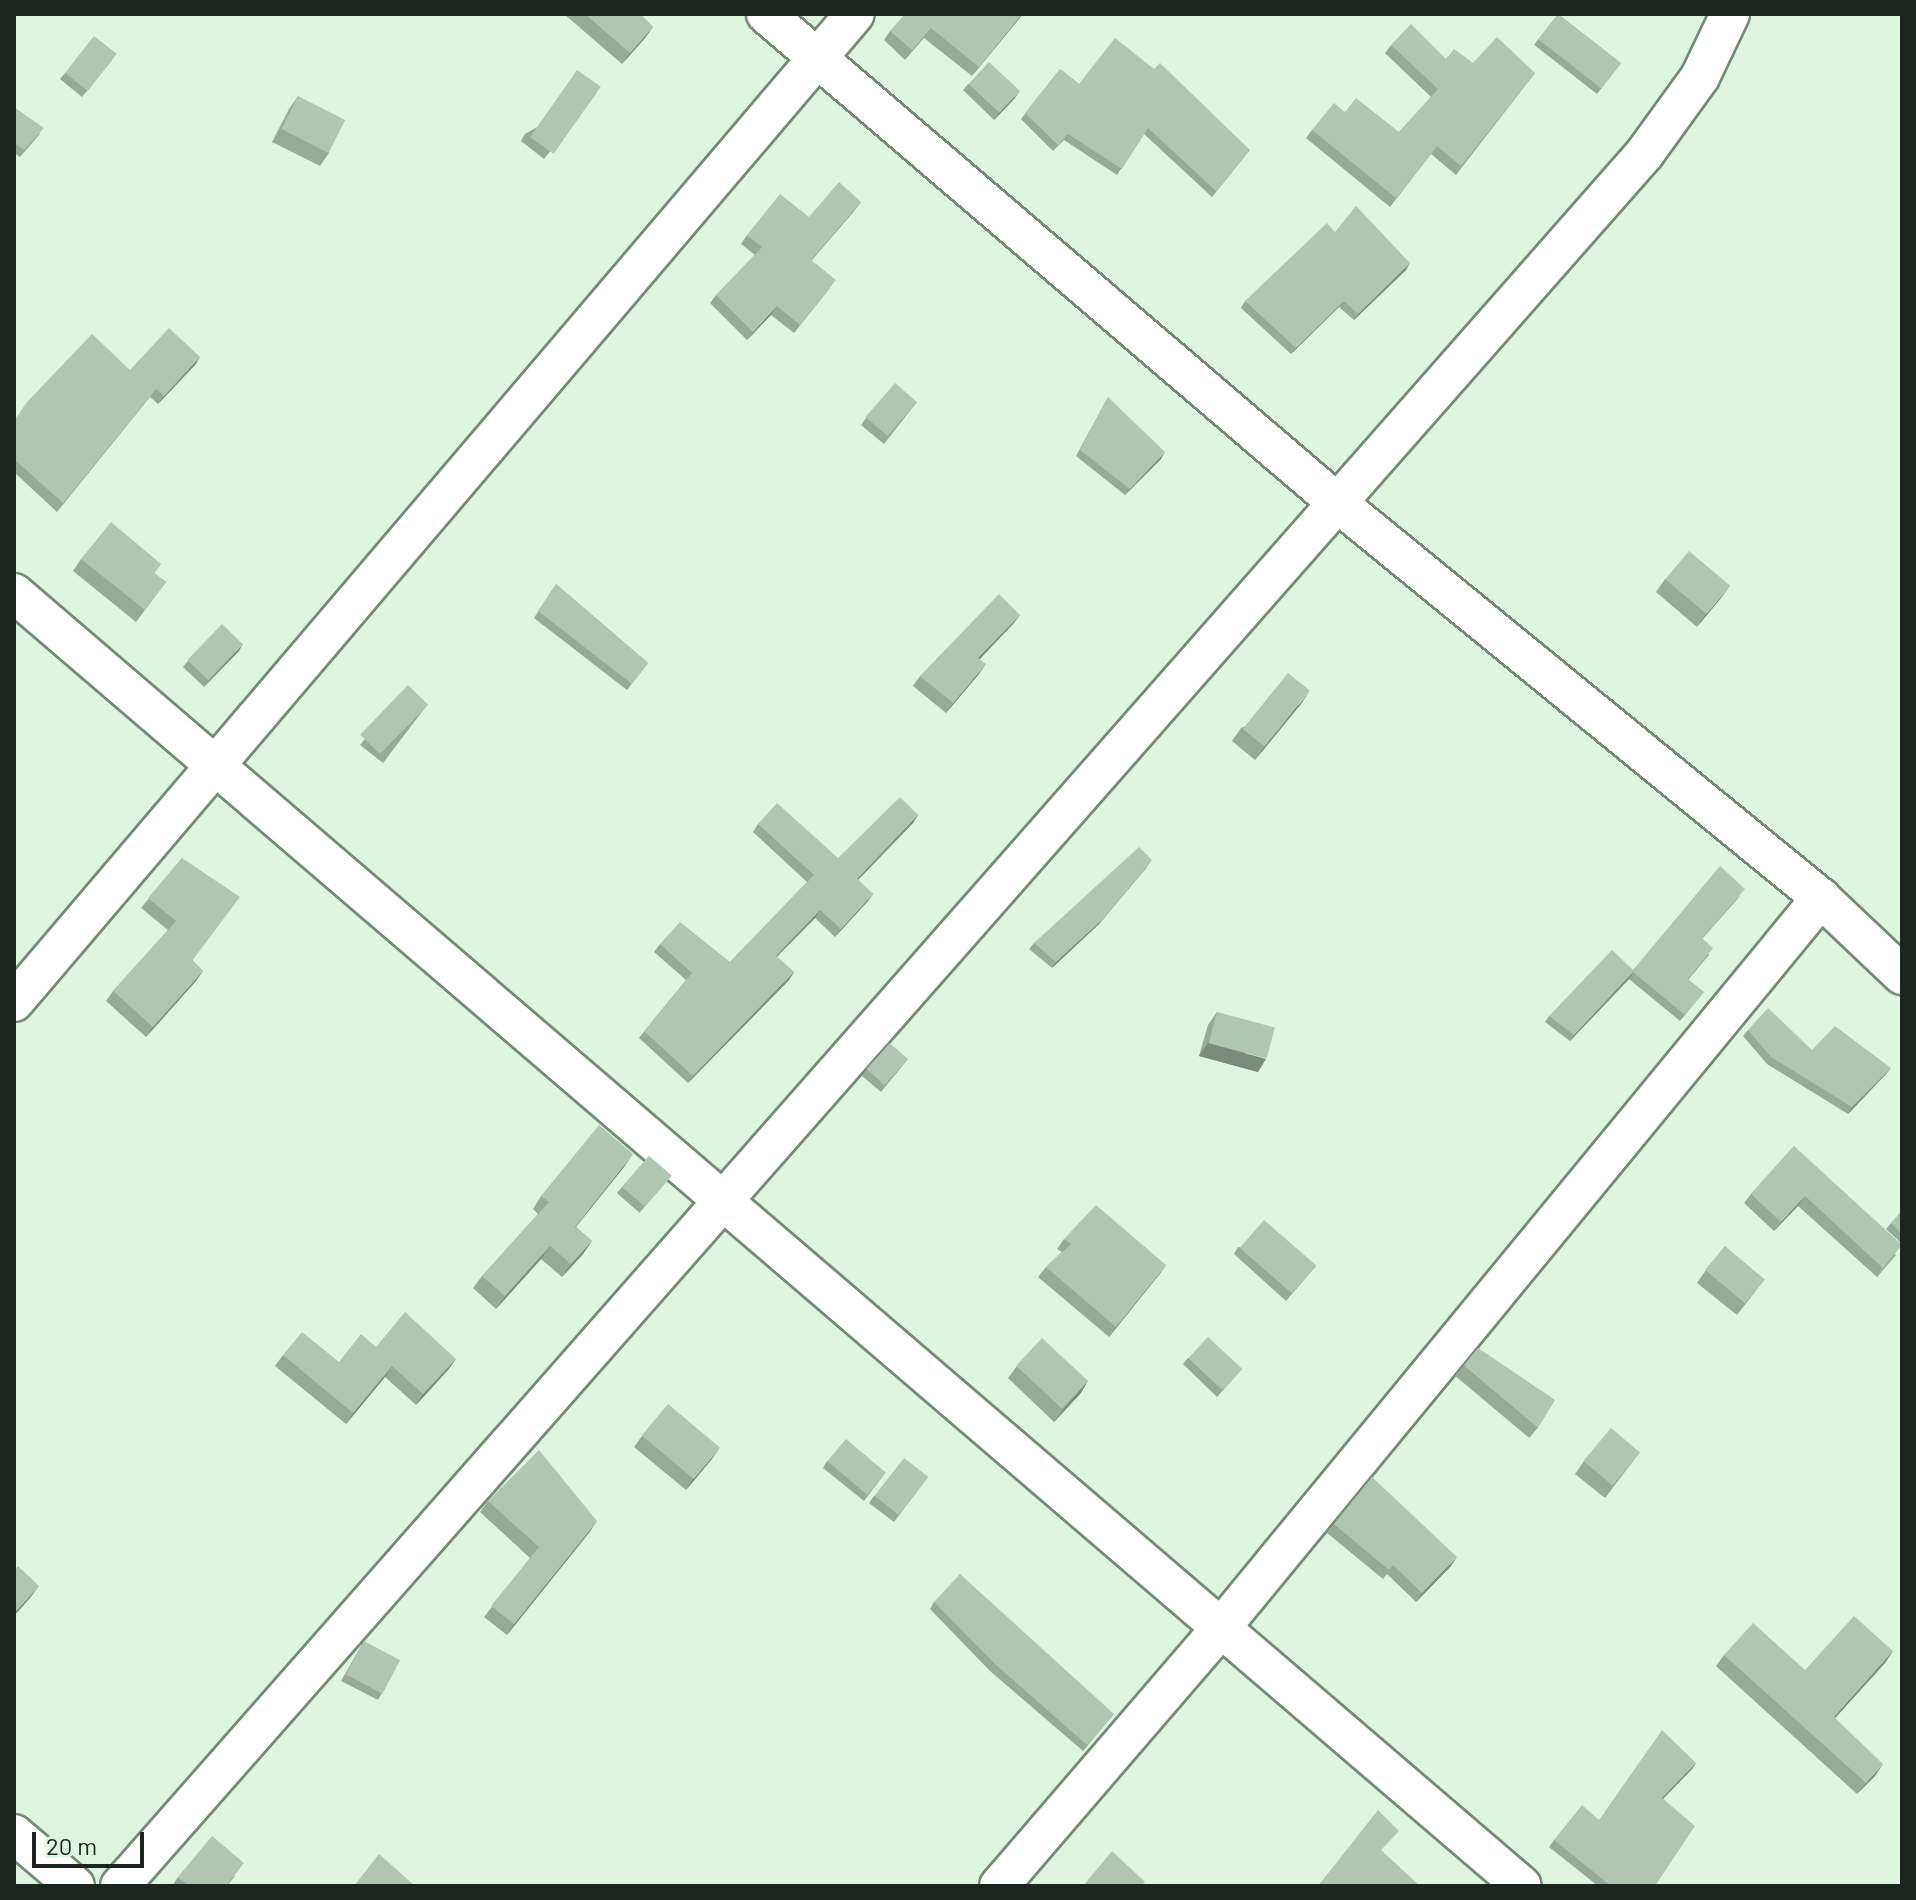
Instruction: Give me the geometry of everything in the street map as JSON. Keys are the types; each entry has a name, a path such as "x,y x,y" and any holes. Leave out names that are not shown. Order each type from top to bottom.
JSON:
{"street":[{"path":"766,14 1335,501 1821,898 1902,975"},
{"path":"14,1002 219,766 855,14"},
{"path":"120,1886 723,1204 1335,501 1645,153 1700,77 1730,14"},
{"path":"14,593 219,766 1219,1630 1522,1886"},
{"path":"999,1886 1219,1630 1821,898"},
{"path":"14,1834 75,1886"}],"building":[{"path":"585,14 640,14 653,27 630,53"},
{"path":"905,14 1022,14 979,67 931,28 912,50 890,31"},
{"path":"1558,14 1621,63 1601,88 1538,39"},
{"path":"1411,24 1446,59 1454,49 1473,63 1497,37 1535,73 1461,166 1437,146 1396,198 1312,130 1334,103 1345,112 1356,98 1399,132 1438,89 1391,45"},
{"path":"94,36 117,54 88,91 65,73"},
{"path":"1115,38 1154,69 1160,63 1250,150 1216,191 1148,128 1122,169 1068,134 1058,145 1025,113 1060,69 1079,84"},
{"path":"989,62 1020,91 999,113 969,84"},
{"path":"577,70 601,87 554,154 530,137"},
{"path":"298,96 345,120 328,153 281,129"},
{"path":"14,107 44,128 24,150 14,143"},
{"path":"839,182 861,202 811,260 836,280 800,325 777,306 753,332 716,295 762,247 747,235 780,194 809,217"},
{"path":"1356,206 1410,263 1358,314 1344,301 1296,348 1245,301 1327,223 1335,232"},
{"path":"169,328 200,357 164,396 156,389 63,503 14,459 14,421 27,402 92,334 130,370"},
{"path":"895,383 917,402 887,436 865,417"},
{"path":"1108,397 1165,452 1130,489 1080,450"},
{"path":"111,522 161,564 154,573 166,582 145,610 81,559"},
{"path":"1689,551 1730,586 1707,614 1665,579"},
{"path":"556,584 648,663 632,684 538,611"},
{"path":"999,594 1020,615 978,658 986,664 953,703 920,676"},
{"path":"222,624 243,644 208,680 187,660"},
{"path":"1288,673 1310,691 1264,747 1243,729"},
{"path":"408,685 428,704 380,754 360,735"},
{"path":"900,797 918,815 857,879 873,894 841,929 820,910 776,956 794,972 693,1076 644,1031 692,973 660,944 680,922 730,962 814,875 758,824 777,803 838,858"},
{"path":"1139,847 1152,860 1104,918 1056,962 1034,943"},
{"path":"182,858 240,897 192,961 203,971 153,1027 113,991 176,921 148,898"},
{"path":"1720,866 1745,889 1702,938 1713,948 1688,979 1704,992 1685,1015 1633,972 1574,1035 1549,1016 1612,950 1633,970"},
{"path":"1768,1008 1812,1050 1835,1026 1891,1068 1852,1107 1771,1057 1748,1030"},
{"path":"1217,1012 1275,1028 1267,1058 1209,1043"},
{"path":"890,1043 908,1059 884,1085 867,1069"},
{"path":"599,1125 633,1154 575,1227 592,1241 571,1264 550,1246 505,1296 482,1276 549,1202 541,1196"},
{"path":"1794,1146 1902,1245 1883,1268 1805,1196 1781,1222 1751,1194"},
{"path":"649,1156 672,1176 645,1207 622,1187"},
{"path":"1096,1205 1166,1265 1116,1327 1046,1267 1071,1244 1064,1239"},
{"path":"1902,1211 1902,1234 1891,1223"},
{"path":"1264,1220 1316,1265 1292,1293 1240,1248"},
{"path":"1725,1246 1765,1279 1745,1303 1705,1270"},
{"path":"405,1312 456,1359 423,1394 392,1366 353,1413 283,1355 302,1332 339,1362 361,1334 376,1347"},
{"path":"1208,1337 1242,1369 1223,1390 1188,1358"},
{"path":"1042,1338 1088,1381 1062,1409 1016,1366"},
{"path":"1478,1348 1555,1400 1538,1428 1464,1365"},
{"path":"668,1404 720,1448 694,1479 642,1435"},
{"path":"1611,1428 1640,1452 1612,1485 1583,1461"},
{"path":"846,1439 886,1472 867,1495 827,1461"},
{"path":"539,1450 597,1521 514,1624 491,1606 539,1547 488,1501"},
{"path":"904,1458 928,1477 899,1515 874,1496"},
{"path":"1372,1477 1457,1557 1422,1593 1393,1565 1389,1570 1334,1524"},
{"path":"18,1566 39,1586 14,1613 14,1571"},
{"path":"960,1574 1114,1714 1087,1745 995,1664 934,1602"},
{"path":"1854,1616 1893,1651 1834,1717 1883,1764 1866,1783 1724,1655 1753,1623 1805,1670"},
{"path":"364,1641 400,1660 382,1694 346,1675"},
{"path":"1662,1730 1696,1763 1662,1798 1695,1826 1655,1886 1611,1886 1554,1840 1582,1805 1599,1820"},
{"path":"1378,1810 1399,1831 1381,1850 1420,1886 1318,1886"},
{"path":"212,1836 244,1863 226,1886 189,1886 178,1877"},
{"path":"1112,1851 1145,1882 1141,1886 1083,1886"},
{"path":"379,1854 415,1886 354,1886"}]}
